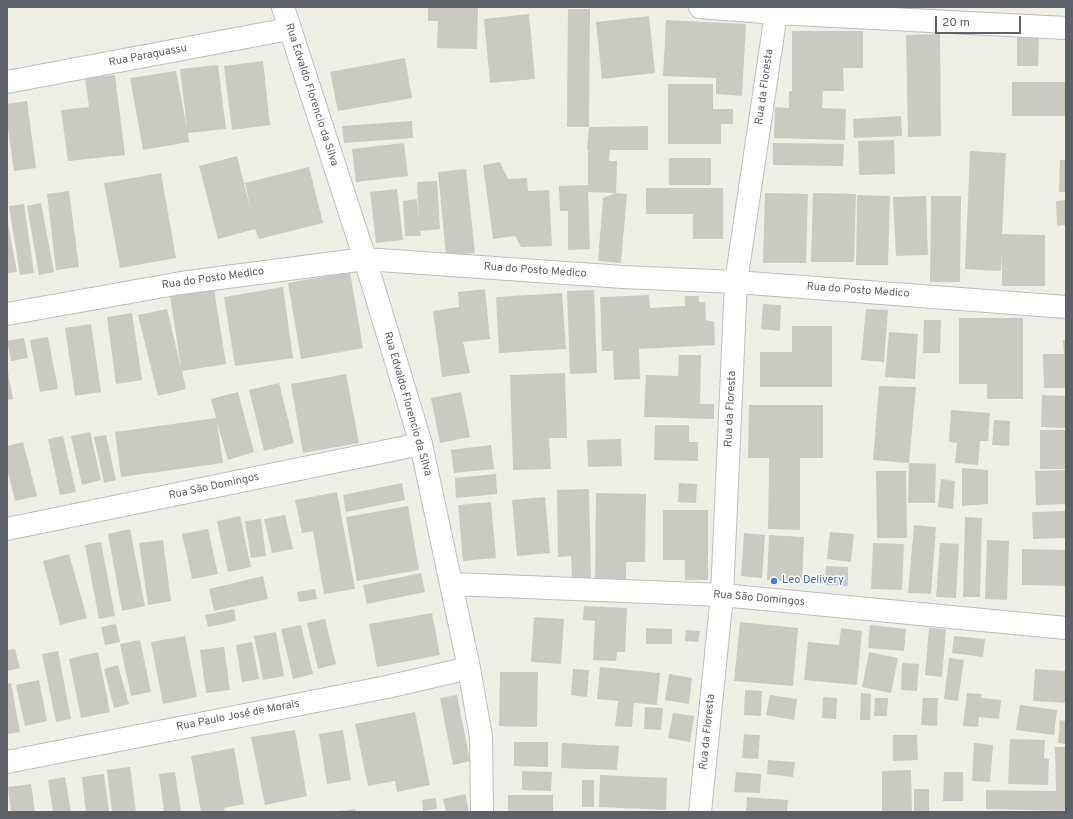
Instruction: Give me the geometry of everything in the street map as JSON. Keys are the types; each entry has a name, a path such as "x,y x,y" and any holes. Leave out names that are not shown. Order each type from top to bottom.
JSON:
{"street":[{"name":"Rua Edvaldo Florencio da Silva","path":"283,7 365,259 421,444 452,584 481,738 482,812"},
{"path":"700,7 776,10 1066,28"},
{"name":"Rua da Floresta","path":"700,812 722,596 736,282 776,10"},
{"name":"Rua Paraguassu","path":"7,82 289,29"},
{"name":"Rua do Posto Medico","path":"7,314 181,283 365,259 623,277 736,282 1066,307"},
{"name":"Rua São Domingos","path":"7,529 421,444"},
{"name":"Rua São Domingos","path":"452,584 722,596 1066,628"},
{"name":"Rua Paulo José de Morais","path":"7,762 387,687 469,668"}],"building":[{"path":"428,7 478,7 477,49 437,48 438,21 428,21"},
{"path":"568,9 590,9 589,127 567,127"},
{"path":"529,14 535,79 490,83 484,19"},
{"path":"649,16 655,73 602,79 596,22"},
{"path":"666,20 746,24 742,96 716,94 716,78 663,76"},
{"path":"792,31 863,31 863,68 843,68 844,91 823,91 822,108 846,109 845,140 774,138 775,107 789,108 789,91 792,91"},
{"path":"940,34 941,136 908,137 906,35"},
{"path":"1017,34 1039,35 1038,66 1017,66"},
{"path":"405,58 412,98 338,111 330,72"},
{"path":"263,61 270,125 232,130 224,66"},
{"path":"218,65 226,129 188,133 189,142 143,150 130,78 176,71 187,128 180,69"},
{"path":"115,75 125,155 68,161 61,110 89,107 85,78"},
{"path":"1012,82 1066,82 1066,116 1012,116"},
{"path":"668,84 713,84 713,109 733,109 733,124 721,124 721,144 668,144"},
{"path":"27,101 36,168 14,171 7,121 7,104"},
{"path":"901,116 902,136 854,138 853,119"},
{"path":"412,121 413,138 344,143 342,126"},
{"path":"648,126 648,150 610,150 609,161 617,161 616,193 588,192 590,249 568,250 568,211 560,211 559,186 588,185 588,149 587,150 589,127"},
{"path":"894,140 895,174 859,175 858,141"},
{"path":"404,143 408,176 356,182 352,149"},
{"path":"773,143 844,144 843,166 773,165"},
{"path":"970,151 1006,153 1002,234 1045,235 1045,286 1002,286 1002,254 1001,271 965,269"},
{"path":"237,156 251,211 245,183 309,167 323,223 259,239 255,229 218,239 199,166"},
{"path":"669,158 711,158 711,185 669,185"},
{"path":"1060,160 1066,160 1066,192 1059,192"},
{"path":"500,162 508,179 527,178 528,191 549,190 552,246 521,247 515,236 493,239 483,165"},
{"path":"466,169 475,253 446,255 438,172"},
{"path":"161,173 176,258 120,268 104,183"},
{"path":"437,181 440,229 420,231 421,236 405,236 403,201 417,199 419,218 417,182"},
{"path":"646,188 723,188 723,239 693,239 693,214 646,214"},
{"path":"397,189 403,240 376,243 370,192"},
{"path":"69,191 79,267 56,270 47,194"},
{"path":"616,193 627,194 621,263 598,261 603,198"},
{"path":"765,193 808,194 806,263 763,263"},
{"path":"813,193 856,194 854,262 811,262"},
{"path":"857,195 890,196 888,265 856,265"},
{"path":"926,196 928,255 896,256 893,197"},
{"path":"931,196 961,196 960,282 930,282"},
{"path":"1066,200 1066,225 1057,226 1056,201"},
{"path":"41,203 54,272 39,275 27,206"},
{"path":"24,204 34,273 20,275 9,206"},
{"path":"7,219 17,272 7,273"},
{"path":"350,272 363,348 301,359 288,283"},
{"path":"283,287 293,358 235,366 224,297"},
{"path":"214,289 226,364 182,371 186,389 158,396 138,315 167,309 181,368 170,296"},
{"path":"485,289 490,339 463,342 470,373 442,377 433,311 459,307 458,292"},
{"path":"594,290 597,373 570,374 567,291"},
{"path":"562,293 566,349 499,353 496,297"},
{"path":"649,295 650,308 685,306 685,296 699,296 699,302 705,302 706,320 714,322 715,345 639,349 640,379 614,380 613,351 602,351 600,297"},
{"path":"763,304 781,305 780,331 761,329"},
{"path":"866,309 888,310 884,362 861,360"},
{"path":"132,313 142,380 116,384 107,317"},
{"path":"959,318 1023,318 1023,399 987,399 987,384 959,384"},
{"path":"924,320 941,320 940,353 923,353"},
{"path":"91,324 101,392 75,396 65,328"},
{"path":"792,326 832,326 832,387 760,387 760,352 792,352"},
{"path":"889,332 918,334 915,379 885,377"},
{"path":"48,337 58,389 40,392 30,340"},
{"path":"24,338 28,358 11,361 7,341"},
{"path":"1063,340 1066,340 1066,388 1044,388 1043,354 1064,354"},
{"path":"679,355 701,355 700,404 714,404 714,419 644,417 646,375 678,376"},
{"path":"7,368 13,399 7,400"},
{"path":"565,373 567,438 549,438 551,469 513,470 510,375"},
{"path":"346,374 359,443 303,453 291,384"},
{"path":"279,383 294,443 264,451 249,390"},
{"path":"879,386 916,387 909,463 873,460"},
{"path":"238,392 254,452 228,460 217,423 223,463 121,477 115,432 216,418 211,399"},
{"path":"461,392 470,437 440,443 431,398"},
{"path":"1042,395 1066,396 1066,428 1041,427"},
{"path":"749,405 823,405 823,458 800,458 800,530 768,529 769,458 748,458"},
{"path":"951,410 990,413 988,441 980,441 978,465 955,463 957,443 949,442"},
{"path":"994,420 1010,421 1009,446 992,445"},
{"path":"655,425 689,425 689,442 698,442 698,461 654,460"},
{"path":"1040,430 1066,430 1066,469 1040,469"},
{"path":"90,432 101,480 82,485 71,436"},
{"path":"106,435 116,480 104,483 94,437"},
{"path":"63,436 76,492 60,495 48,439"},
{"path":"621,439 622,466 588,467 587,440"},
{"path":"23,442 37,496 15,501 7,469 7,446"},
{"path":"491,445 494,469 454,473 451,450"},
{"path":"909,463 936,464 935,503 908,503"},
{"path":"962,468 988,470 988,504 962,506"},
{"path":"1066,470 1066,504 1036,505 1035,471"},
{"path":"876,471 906,471 907,538 877,538"},
{"path":"496,474 497,494 456,498 455,478"},
{"path":"941,479 955,481 953,509 938,507"},
{"path":"402,483 405,500 346,512 343,495"},
{"path":"679,483 697,484 696,503 678,502"},
{"path":"589,489 591,578 572,579 571,556 558,557 557,490"},
{"path":"337,492 355,589 324,594 313,531 302,533 295,500"},
{"path":"596,493 646,494 645,562 626,562 626,579 595,578"},
{"path":"545,497 550,553 517,556 512,500"},
{"path":"491,502 496,558 463,561 458,505"},
{"path":"408,506 419,570 357,581 346,517"},
{"path":"663,510 708,510 708,580 685,580 685,560 663,560"},
{"path":"1066,511 1066,538 1033,539 1032,512"},
{"path":"285,515 293,549 272,553 264,519"},
{"path":"240,516 251,567 228,572 217,521"},
{"path":"965,517 982,518 980,597 963,597"},
{"path":"261,519 266,556 251,558 245,521"},
{"path":"914,525 936,527 931,594 908,593"},
{"path":"130,529 145,606 122,611 108,534"},
{"path":"208,529 218,574 192,579 182,534"},
{"path":"830,532 854,534 851,562 827,559"},
{"path":"744,533 765,535 762,578 741,576"},
{"path":"769,535 804,537 802,582 767,580"},
{"path":"163,540 171,601 148,605 139,543"},
{"path":"987,540 1009,541 1007,600 985,599"},
{"path":"101,542 115,616 99,619 85,545"},
{"path":"873,543 904,544 902,590 871,589"},
{"path":"940,543 959,544 956,598 936,597"},
{"path":"1022,549 1066,550 1066,586 1022,585"},
{"path":"69,554 87,618 60,625 43,561"},
{"path":"826,566 848,567 848,586 825,585"},
{"path":"421,573 425,592 367,604 363,585"},
{"path":"263,576 268,599 214,611 209,589"},
{"path":"315,589 317,599 299,602 297,592"},
{"path":"584,606 627,608 625,652 617,652 616,661 593,660 595,621 583,620"},
{"path":"234,609 236,621 208,627 205,615"},
{"path":"432,613 440,655 377,667 369,624"},
{"path":"534,617 564,619 561,664 531,662"},
{"path":"325,619 336,664 318,669 307,623"},
{"path":"740,622 798,628 793,686 734,681"},
{"path":"116,624 120,642 105,645 101,627"},
{"path":"301,625 313,674 293,679 281,629"},
{"path":"870,625 906,629 904,651 868,648"},
{"path":"646,628 672,629 672,644 646,644"},
{"path":"841,628 862,631 857,685 804,680 808,642 839,645"},
{"path":"929,628 946,629 942,677 925,675"},
{"path":"686,630 700,631 698,642 685,641"},
{"path":"276,632 284,676 263,680 254,636"},
{"path":"185,636 197,697 163,704 151,642"},
{"path":"954,636 985,639 983,657 952,653"},
{"path":"140,640 151,692 131,696 120,644"},
{"path":"252,642 259,679 242,682 236,645"},
{"path":"224,647 230,690 206,693 200,650"},
{"path":"15,649 20,668 7,671 7,650"},
{"path":"58,651 71,719 56,722 42,654"},
{"path":"98,652 110,712 81,718 69,659"},
{"path":"869,652 898,658 891,693 862,687"},
{"path":"949,658 964,660 958,701 944,699"},
{"path":"902,663 919,664 917,691 901,690"},
{"path":"118,665 129,704 114,708 104,669"},
{"path":"600,667 660,673 657,705 634,703 632,727 615,726 618,701 597,699"},
{"path":"573,669 589,670 587,697 571,695"},
{"path":"1035,669 1066,671 1066,703 1033,701"},
{"path":"500,672 538,672 537,727 499,726"},
{"path":"669,674 692,678 689,704 665,700"},
{"path":"39,680 47,721 25,726 16,685"},
{"path":"11,683 20,732 8,734 7,684"},
{"path":"745,690 762,691 761,716 744,715"},
{"path":"861,693 871,694 870,720 860,720"},
{"path":"967,693 982,694 981,698 1001,700 999,719 979,717 978,727 963,726"},
{"path":"457,695 470,761 453,765 440,698"},
{"path":"770,695 797,699 794,720 766,715"},
{"path":"823,697 837,698 836,719 822,718"},
{"path":"875,698 888,698 887,716 874,716"},
{"path":"923,698 938,698 937,726 921,725"},
{"path":"1020,705 1057,710 1054,735 1016,730"},
{"path":"645,707 663,708 661,730 644,729"},
{"path":"415,712 430,785 397,792 395,781 368,786 355,724"},
{"path":"673,713 694,716 690,742 668,738"},
{"path":"1060,720 1066,721 1066,744 1058,743"},
{"path":"295,730 307,796 265,805 251,737"},
{"path":"343,730 351,780 327,784 319,734"},
{"path":"744,734 760,735 758,759 742,758"},
{"path":"893,735 917,735 918,760 893,761"},
{"path":"1010,739 1045,740 1044,758 1049,759 1048,785 1008,784"},
{"path":"514,742 548,742 548,767 514,766"},
{"path":"562,743 619,746 617,770 561,768"},
{"path":"974,743 993,745 990,782 972,781"},
{"path":"1055,747 1066,747 1066,811 986,809 986,790 1056,791"},
{"path":"234,748 244,804 224,808 225,812 201,812 191,756"},
{"path":"768,760 795,762 793,777 767,774"},
{"path":"130,767 136,812 112,812 107,770"},
{"path":"911,770 912,812 882,812 882,771"},
{"path":"522,771 552,772 551,791 522,790"},
{"path":"175,772 181,812 164,812 159,774"},
{"path":"736,772 761,774 760,793 734,792"},
{"path":"944,772 963,772 963,801 943,801"},
{"path":"104,774 109,812 86,812 82,777"},
{"path":"600,775 667,778 666,810 599,807"},
{"path":"65,777 71,812 53,812 48,780"},
{"path":"582,780 594,780 594,807 582,807"},
{"path":"31,784 35,812 11,812 8,787"},
{"path":"914,789 929,789 929,812 914,812"},
{"path":"465,794 469,812 446,812 443,799"},
{"path":"508,795 553,795 553,812 508,812"},
{"path":"747,797 788,800 787,812 746,812"},
{"path":"436,798 437,809 423,811 422,800"},
{"path":"355,809 356,812 340,812 340,811"}],"place":[{"name":"Leo Delivery","path":"774,581"}]}
